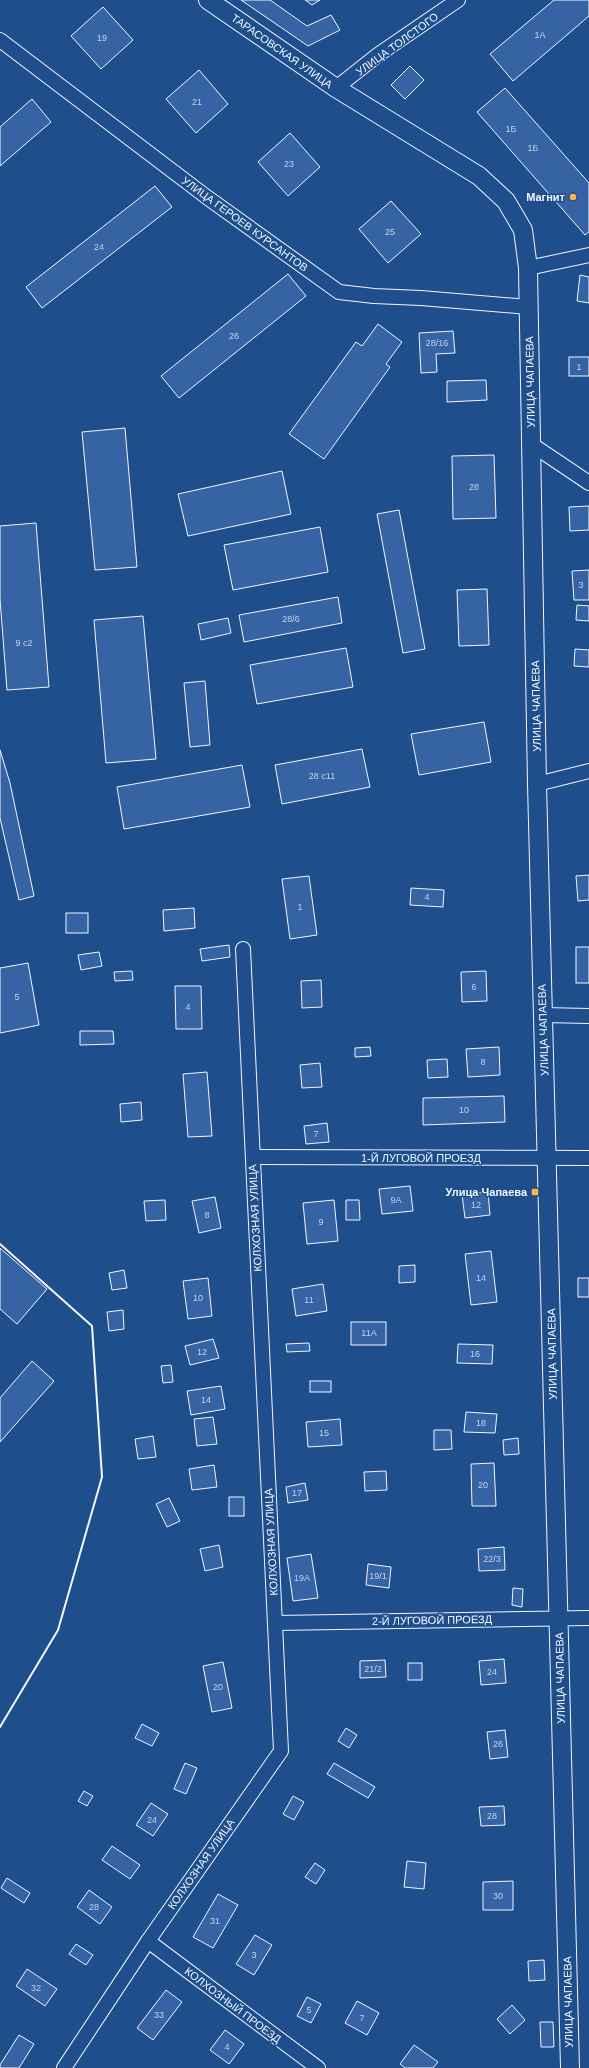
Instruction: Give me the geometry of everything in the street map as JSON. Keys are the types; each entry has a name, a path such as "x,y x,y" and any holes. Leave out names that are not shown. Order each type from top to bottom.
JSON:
{"street":[{"name":"ТАРАСОВСКАЯ УЛИЦА","path":"208,0 336,88"},
{"name":"УЛИЦА ТОЛСТОГО","path":"336,88 379,54 458,0"},
{"name":"УЛИЦА ГЕРОЕВ КУРСАНТОВ","path":"0,40 208,198 339,292 529,308"},
{"name":"УЛИЦА ЧАПАЕВА","path":"336,88 479,176 506,201 523,230 528,268 537,784 570,2068"},
{"path":"528,268 589,255"},
{"path":"531,444 589,484"},
{"path":"537,784 589,771"},
{"name":"КОЛХОЗНАЯ УЛИЦА","path":"64,2068 148,1941 281,1751 243,949"},
{"path":"543,1015 589,1016"},
{"name":"1-Й ЛУГОВОЙ ПРОЕЗД","path":"253,1157 589,1158"},
{"name":"2-Й ЛУГОВОЙ ПРОЕЗД","path":"275,1623 589,1618"},
{"name":"КОЛХОЗНЫЙ ПРОЕЗД","path":"148,1941 318,2068"}],"building":[{"path":"241,0 270,0 307,26 331,15 340,30 308,46"},
{"path":"305,0 320,0 312,5"},
{"path":"554,0 589,0 589,16 513,81 490,54"},
{"path":"103,7 133,40 101,69 71,36"},
{"path":"410,66 424,80 405,99 391,85"},
{"path":"199,70 228,104 196,133 166,99"},
{"path":"505,88 589,183 589,232 585,235 477,112"},
{"path":"32,99 51,122 0,166 0,127"},
{"path":"290,133 320,167 288,196 258,162"},
{"path":"155,186 172,207 42,308 26,287"},
{"path":"391,201 421,234 388,263 359,229"},
{"path":"288,274 306,296 179,398 161,376"},
{"path":"580,275 589,277 589,303 577,301"},
{"path":"378,324 402,342 386,364 390,367 324,459 289,434 356,342 362,346"},
{"path":"453,331 455,353 436,354 437,372 421,373 419,333"},
{"path":"569,357 589,357 589,376 569,376"},
{"path":"486,380 487,400 447,402 447,381"},
{"path":"125,428 137,567 95,570 82,432"},
{"path":"494,455 496,518 453,519 452,456"},
{"path":"282,471 291,514 188,536 178,494"},
{"path":"589,506 589,530 570,531 569,507"},
{"path":"399,510 425,649 403,653 377,514"},
{"path":"36,523 49,687 7,690 0,599 0,526"},
{"path":"320,527 328,572 233,590 224,545"},
{"path":"589,570 589,600 574,600 572,571"},
{"path":"487,589 489,645 459,646 457,590"},
{"path":"338,597 342,623 244,642 239,615"},
{"path":"577,605 589,606 589,621 576,620"},
{"path":"143,616 156,759 106,763 94,620"},
{"path":"228,618 231,633 201,640 198,624"},
{"path":"346,648 353,687 257,704 250,665"},
{"path":"575,649 589,650 589,667 574,666"},
{"path":"205,681 210,745 190,747 184,683"},
{"path":"484,722 491,762 419,775 411,734"},
{"path":"362,749 370,787 282,804 275,765"},
{"path":"0,750 10,783 34,896 19,900 0,818"},
{"path":"242,765 250,807 124,829 117,787"},
{"path":"589,875 589,900 578,901 576,876"},
{"path":"309,876 317,935 290,939 282,879"},
{"path":"411,888 444,890 443,907 410,905"},
{"path":"194,908 195,928 164,931 163,910"},
{"path":"66,913 88,913 88,933 66,933"},
{"path":"229,945 230,957 202,961 200,949"},
{"path":"576,947 589,947 589,983 576,983"},
{"path":"99,952 102,966 81,970 78,955"},
{"path":"28,963 39,1025 0,1033 0,968"},
{"path":"132,971 133,980 115,981 114,972"},
{"path":"486,971 487,1001 462,1002 461,972"},
{"path":"321,980 322,1007 302,1008 301,981"},
{"path":"175,986 201,986 202,1029 176,1029"},
{"path":"80,1031 113,1031 114,1044 80,1045"},
{"path":"370,1047 371,1056 355,1057 355,1048"},
{"path":"499,1047 500,1075 468,1077 466,1049"},
{"path":"447,1059 448,1077 428,1078 427,1060"},
{"path":"320,1063 322,1087 302,1088 300,1065"},
{"path":"207,1072 212,1136 188,1137 183,1074"},
{"path":"504,1096 505,1122 423,1125 423,1098"},
{"path":"141,1102 142,1120 121,1122 120,1104"},
{"path":"327,1123 329,1142 306,1144 304,1126"},
{"path":"410,1186 413,1211 382,1214 379,1189"},
{"path":"488,1192 490,1215 465,1218 462,1195"},
{"path":"215,1197 221,1228 199,1233 192,1201"},
{"path":"165,1200 166,1220 146,1221 144,1201"},
{"path":"334,1200 338,1241 307,1244 303,1203"},
{"path":"346,1200 359,1200 360,1220 346,1220"},
{"path":"0,1248 47,1289 17,1324 0,1309"},
{"path":"491,1251 497,1302 471,1305 465,1254"},
{"path":"415,1265 415,1282 399,1283 399,1266"},
{"path":"124,1270 127,1288 112,1290 109,1273"},
{"path":"208,1278 212,1316 188,1319 183,1281"},
{"path":"578,1278 589,1278 589,1297 578,1297"},
{"path":"323,1284 327,1311 296,1316 292,1289"},
{"path":"123,1310 124,1329 109,1331 107,1312"},
{"path":"351,1322 386,1322 386,1345 351,1345"},
{"path":"213,1339 219,1358 190,1365 185,1346"},
{"path":"309,1343 310,1351 287,1352 286,1344"},
{"path":"458,1344 493,1345 492,1364 457,1363"},
{"path":"32,1361 54,1381 0,1442 0,1398"},
{"path":"171,1365 173,1382 163,1383 161,1366"},
{"path":"310,1381 331,1381 331,1392 310,1392"},
{"path":"221,1386 225,1409 191,1415 187,1391"},
{"path":"466,1412 497,1414 495,1433 464,1432"},
{"path":"213,1417 217,1444 197,1446 194,1419"},
{"path":"340,1419 342,1445 308,1447 306,1422"},
{"path":"434,1430 451,1430 452,1449 434,1450"},
{"path":"153,1436 156,1457 138,1459 135,1439"},
{"path":"518,1438 519,1454 504,1455 503,1440"},
{"path":"494,1463 496,1506 472,1506 471,1464"},
{"path":"214,1465 217,1487 192,1490 189,1469"},
{"path":"386,1471 387,1490 365,1491 364,1472"},
{"path":"305,1483 308,1500 288,1503 286,1487"},
{"path":"229,1497 244,1497 244,1516 229,1516"},
{"path":"169,1498 180,1521 167,1527 156,1504"},
{"path":"219,1545 223,1567 205,1571 200,1549"},
{"path":"504,1547 505,1570 479,1571 478,1549"},
{"path":"311,1554 318,1598 293,1601 287,1558"},
{"path":"368,1564 391,1567 389,1588 366,1585"},
{"path":"513,1588 523,1589 522,1607 512,1605"},
{"path":"504,1659 506,1683 481,1685 479,1661"},
{"path":"385,1660 386,1677 360,1678 360,1661"},
{"path":"223,1662 232,1708 212,1712 203,1666"},
{"path":"408,1663 422,1663 422,1680 408,1680"},
{"path":"142,1724 159,1733 152,1746 135,1738"},
{"path":"346,1728 357,1735 349,1748 338,1741"},
{"path":"505,1730 508,1757 490,1759 487,1732"},
{"path":"185,1763 197,1768 186,1794 174,1789"},
{"path":"334,1763 375,1787 368,1798 327,1774"},
{"path":"84,1791 93,1796 87,1806 78,1801"},
{"path":"293,1796 304,1802 294,1820 283,1814"},
{"path":"151,1803 168,1814 153,1836 136,1825"},
{"path":"504,1806 505,1825 481,1826 479,1807"},
{"path":"112,1846 140,1865 130,1879 102,1860"},
{"path":"407,1861 426,1863 424,1889 404,1887"},
{"path":"315,1863 325,1870 316,1884 305,1877"},
{"path":"7,1878 30,1893 24,1903 1,1888"},
{"path":"513,1881 513,1910 483,1910 483,1882"},
{"path":"89,1890 112,1907 100,1924 77,1907"},
{"path":"218,1894 238,1905 213,1948 193,1937"},
{"path":"255,1935 272,1945 254,1975 236,1964"},
{"path":"76,1944 93,1955 86,1965 69,1954"},
{"path":"544,1960 545,1980 529,1981 528,1961"},
{"path":"27,1969 57,1989 45,2006 16,1986"},
{"path":"166,1990 182,2002 153,2040 137,2028"},
{"path":"307,1997 321,2004 311,2023 297,2016"},
{"path":"357,2001 379,2013 367,2035 345,2023"},
{"path":"512,2005 525,2020 510,2034 497,2019"},
{"path":"540,2022 553,2022 554,2047 541,2047"},
{"path":"225,2030 244,2044 229,2064 210,2050"},
{"path":"19,2035 34,2044 19,2068 0,2068 0,2065"},
{"path":"414,2045 438,2062 433,2068 405,2068 400,2064"}],"wall":[{"path":"0,1244 92,1326 102,1477 58,1630 0,1727"}],"place":[{"name":"Магнит","path":"573,197"},
{"name":"Улица Чапаева","path":"535,1192"}]}
